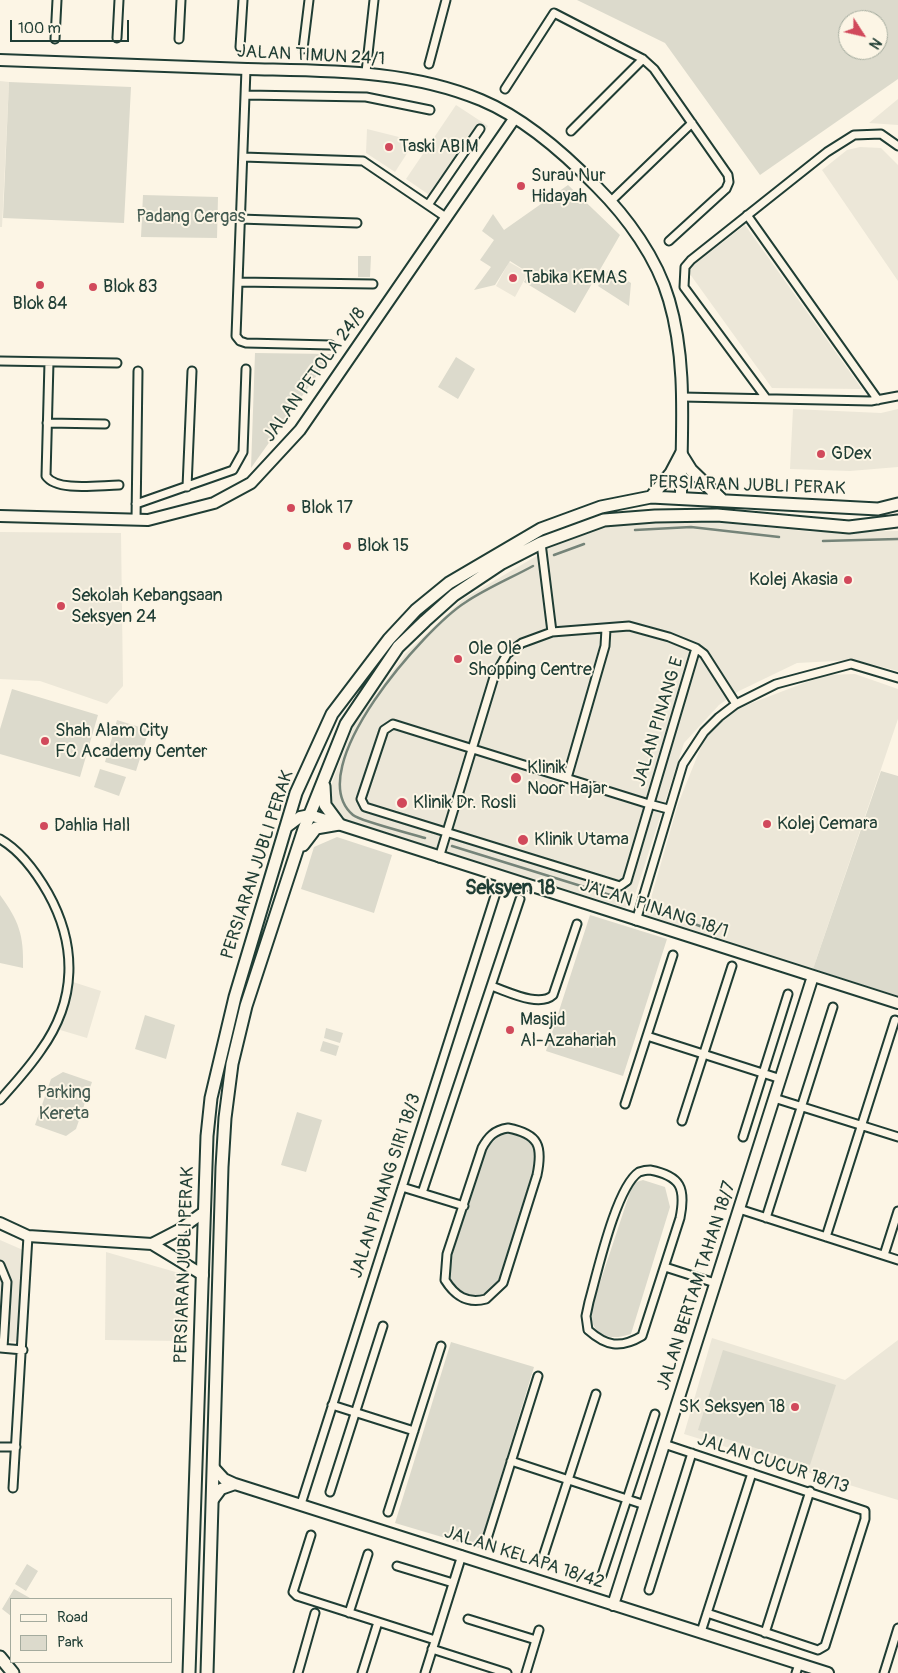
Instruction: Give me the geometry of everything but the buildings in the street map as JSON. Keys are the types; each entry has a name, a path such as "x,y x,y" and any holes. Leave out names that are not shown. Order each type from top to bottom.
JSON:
{"main road":[{"path":"651,497 672,473 681,454"},
{"path":"681,454 691,470 722,500"},
{"name":"PERSIARAN JUBLI PERAK","path":"188,1673 204,1212 211,1098 235,996 288,826 296,793 332,714 389,639 416,610 449,583 541,529 601,507 651,497 878,509 898,504"},
{"path":"681,498 692,507 718,515"},
{"name":"PERSIARAN JUBLI PERAK","path":"207,1673 222,1166 227,1092 246,1006 310,815 346,724 398,647 454,595 502,563 541,543 604,520 655,516 718,515 849,527 898,521"},
{"path":"328,767 324,789 325,806 339,824"},
{"path":"294,861 313,830 320,826 339,824"},
{"path":"0,1658 12,1673"}],"street":[{"path":"55,39 57,0"},
{"path":"117,38 119,0"},
{"path":"179,39 181,0"},
{"path":"240,47 243,0"},
{"path":"303,49 308,0"},
{"path":"366,72 374,0"},
{"path":"429,64 446,0"},
{"path":"505,89 554,13 643,59 654,69 728,175 729,182 726,189 669,241"},
{"path":"571,132 643,59"},
{"name":"JALAN TIMUN 24/1","path":"0,60 366,72 434,84 482,100 534,131 570,159 611,201 648,251 666,292 680,361 682,397 681,498"},
{"path":"246,69 236,336 240,341 331,345"},
{"path":"245,95 366,97 430,110"},
{"name":"JALAN PETOLA 24/8","path":"0,516 148,520 214,503 251,483 300,430 514,119"},
{"path":"611,201 692,123"},
{"path":"428,205 480,129"},
{"path":"766,398 684,287 685,267 691,260 827,152 854,135 881,134 898,146"},
{"path":"242,157 363,161 447,218"},
{"path":"747,215 878,400"},
{"path":"240,219 357,223"},
{"path":"238,282 373,284"},
{"path":"0,361 117,363"},
{"path":"49,362 46,476 50,482 61,486 119,486"},
{"path":"136,504 233,470 243,452 246,369"},
{"path":"136,520 138,371"},
{"path":"187,487 192,371"},
{"path":"682,397 878,400 898,396"},
{"path":"47,423 105,424"},
{"path":"541,543 552,632"},
{"path":"439,858 499,665 507,654 522,643 552,632 629,626 669,637 696,648 709,660 736,704"},
{"path":"567,778 600,664 606,629"},
{"name":"JALAN PINANG E","path":"447,832 620,886 627,881 696,648"},
{"path":"636,921 683,764 692,747 704,732 736,704 789,679 851,664 898,678"},
{"path":"447,832 365,807 361,798 372,762 384,730 393,724 668,809"},
{"path":"288,826 300,817 310,815"},
{"name":"JALAN PINANG 18/1","path":"310,815 636,921 898,1003"},
{"path":"0,839 22,856 40,880 55,906 68,942 69,974 69,988 52,1033 41,1050 0,1100"},
{"name":"JALAN PINANG SIRI 18/3","path":"301,1504 500,877"},
{"path":"422,1193 520,899"},
{"path":"491,986 538,1000 549,999 553,995 576,924"},
{"path":"625,1104 673,956"},
{"path":"682,1121 732,966"},
{"name":"JALAN BERTAM TAHAN 18/7","path":"612,1605 813,976"},
{"path":"743,1137 788,994"},
{"path":"766,1218 833,1007"},
{"path":"826,1237 895,1020"},
{"path":"647,1036 781,1078"},
{"path":"774,1098 898,1137"},
{"path":"508,1128 531,1135 538,1144 540,1158 538,1171 503,1282 486,1299 477,1301 458,1296 445,1280 447,1254 464,1206 482,1148 488,1137 498,1130 508,1128"},
{"path":"650,1170 668,1174 679,1183 683,1202 665,1267 642,1336 631,1342 619,1345 600,1341 588,1330 586,1316 589,1302 621,1196 631,1180 640,1172 650,1170"},
{"path":"402,1187 464,1206"},
{"path":"739,1210 898,1260"},
{"path":"884,1255 898,1211"},
{"path":"152,1244 179,1230 204,1212"},
{"path":"0,1223 28,1236 152,1244 203,1275"},
{"path":"14,1488 28,1236"},
{"path":"0,1265 7,1282 2,1348 23,1350"},
{"path":"665,1267 715,1283"},
{"path":"330,1492 384,1326"},
{"path":"388,1512 441,1346"},
{"path":"485,1545 538,1376"},
{"path":"542,1560 596,1394"},
{"path":"332,1405 414,1431"},
{"path":"602,1575 655,1414"},
{"name":"JALAN CUCUR 18/13","path":"664,1444 810,1491 865,1511 865,1519 825,1646 818,1650 765,1633"},
{"path":"0,1447 16,1447"},
{"path":"649,1590 692,1453"},
{"path":"511,1461 645,1505"},
{"name":"JALAN KELAPA 18/42","path":"214,1468 224,1479 235,1484 701,1632 798,1668 828,1673"},
{"path":"701,1632 752,1473"},
{"path":"212,1501 221,1489 235,1484"},
{"path":"707,1613 765,1633 810,1491"},
{"path":"311,1535 294,1592 297,1596 435,1640"},
{"path":"349,1613 368,1554"},
{"path":"425,1673 462,1555"},
{"path":"398,1566 453,1583"},
{"path":"298,1673 315,1613"},
{"path":"468,1618 536,1640"},
{"path":"362,1673 378,1622"},
{"path":"884,1673 898,1628"},
{"path":"526,1673 539,1630"},
{"path":"432,1649 507,1673"},
{"path":"480,1673 482,1665"}],"shaded area":[{"path":"0,81 9,82 2,227 0,227"},
{"path":"898,99 898,125 869,123"},
{"path":"456,105 488,126 438,201 406,179"},
{"name":"Taski ABIM","path":"367,129 415,141 395,172 366,153"},
{"path":"860,147 881,148 898,165 898,281 822,170 847,150"},
{"path":"745,225 862,389 772,388 687,270"},
{"name":"Tabika KEMAS","path":"509,262 528,273 515,297 496,286"},
{"path":"793,409 881,413 898,409 898,467 850,471 790,469"},
{"path":"656,521 707,521 814,532 898,531 898,671 855,660 797,663 739,691 719,705 684,743 632,904 625,908 346,821 336,814 330,804 330,788 354,725 405,654 463,599 552,547 610,525"},
{"name":"Sekolah Kebangsaan Seksyen 24","path":"0,532 121,533 123,686 107,704 40,681 0,679"},
{"name":"Kolej Cemara","path":"855,674 898,689 898,719 813,969 645,919 678,804 705,737 731,711 825,675"},
{"path":"73,982 101,991 87,1038 57,1029"},
{"path":"0,1240 23,1250 19,1342 0,1341"},
{"path":"106,1252 186,1275 182,1341 105,1340"},
{"name":"SK Seksyen 18","path":"712,1338 845,1380 898,1340 898,1500 684,1434"}],"green space":[{"path":"577,0 898,0 898,79 760,175 665,43"},
{"path":"9,82 131,87 124,223 3,218"},
{"path":"568,185 620,235 575,313 524,282 529,273 510,261 495,285 474,290 491,267 480,260 494,240 482,231 493,214 504,230"},
{"name":"Padang Cergas","path":"143,195 218,197 217,238 141,237"},
{"path":"358,256 371,256 370,277 358,277"},
{"path":"609,269 631,283 629,306 598,286"},
{"path":"255,353 332,354 251,468"},
{"path":"456,357 475,369 458,399 438,387"},
{"name":"Shah Alam City FC Academy Center","path":"12,689 98,715 80,777 0,754 0,729"},
{"path":"117,720 149,730 136,771 105,762"},
{"path":"100,769 126,777 119,796 94,787"},
{"path":"881,771 898,776 898,996 813,969"},
{"path":"337,837 392,855 374,913 301,889 314,847"},
{"path":"0,895 12,913 19,929 23,968 0,963"},
{"path":"590,915 667,939 623,1076 546,1051"},
{"path":"145,1015 175,1025 166,1059 135,1049"},
{"path":"326,1028 343,1033 340,1043 324,1038"},
{"path":"323,1041 339,1046 336,1056 320,1051"},
{"name":"Parking Kereta","path":"63,1072 92,1082 76,1129 66,1136 35,1125 51,1079"},
{"path":"297,1112 322,1120 306,1172 281,1165"},
{"path":"510,1132 521,1135 531,1142 537,1157 500,1280 486,1294 475,1296 459,1292 449,1279 448,1268 487,1147 498,1135"},
{"path":"643,1180 665,1187 670,1207 631,1334 610,1337 599,1332 592,1321 590,1313 633,1183"},
{"path":"451,1342 534,1367 479,1548 395,1523"},
{"path":"723,1350 836,1385 810,1465 698,1430"},
{"path":"27,1564 38,1571 26,1591 15,1584"},
{"path":"14,1589 30,1598 10,1598 10,1615 2,1609"}],"waterway":[{"path":"635,530 691,527 779,537"},
{"path":"823,541 898,539"},
{"path":"554,555 584,544"},
{"path":"425,838 375,824 353,815 341,794 342,766 354,734 374,701 398,668 447,616 474,597 533,566"},
{"path":"452,846 623,899"},
{"path":"650,908 711,930"}],"place":[{"name":"Taski ABIM","path":"389,147"},
{"name":"Surau Nur Hidayah","path":"521,186"},
{"name":"Tabika KEMAS","path":"513,278"},
{"name":"Blok 84","path":"40,285"},
{"name":"Blok 83","path":"93,287"},
{"name":"GDex","path":"821,454"},
{"name":"Blok 17","path":"291,508"},
{"name":"Blok 15","path":"347,546"},
{"name":"Kolej Akasia","path":"848,580"},
{"name":"Sekolah Kebangsaan Seksyen 24","path":"61,606"},
{"name":"Ole Ole Shopping Centre","path":"458,659"},
{"name":"Shah Alam City FC Academy Center","path":"45,741"},
{"name":"Klinik Noor Hajar","path":"516,778"},
{"name":"Klinik Dr. Rosli","path":"402,803"},
{"name":"Kolej Cemara","path":"767,824"},
{"name":"Dahlia Hall","path":"44,826"},
{"name":"Klinik Utama","path":"523,840"},
{"name":"Masjid Al-Azahariah","path":"510,1030"},
{"name":"SK Seksyen 18","path":"795,1407"}],"district":[{"name":"Seksyen 18","path":"510,889"}]}
